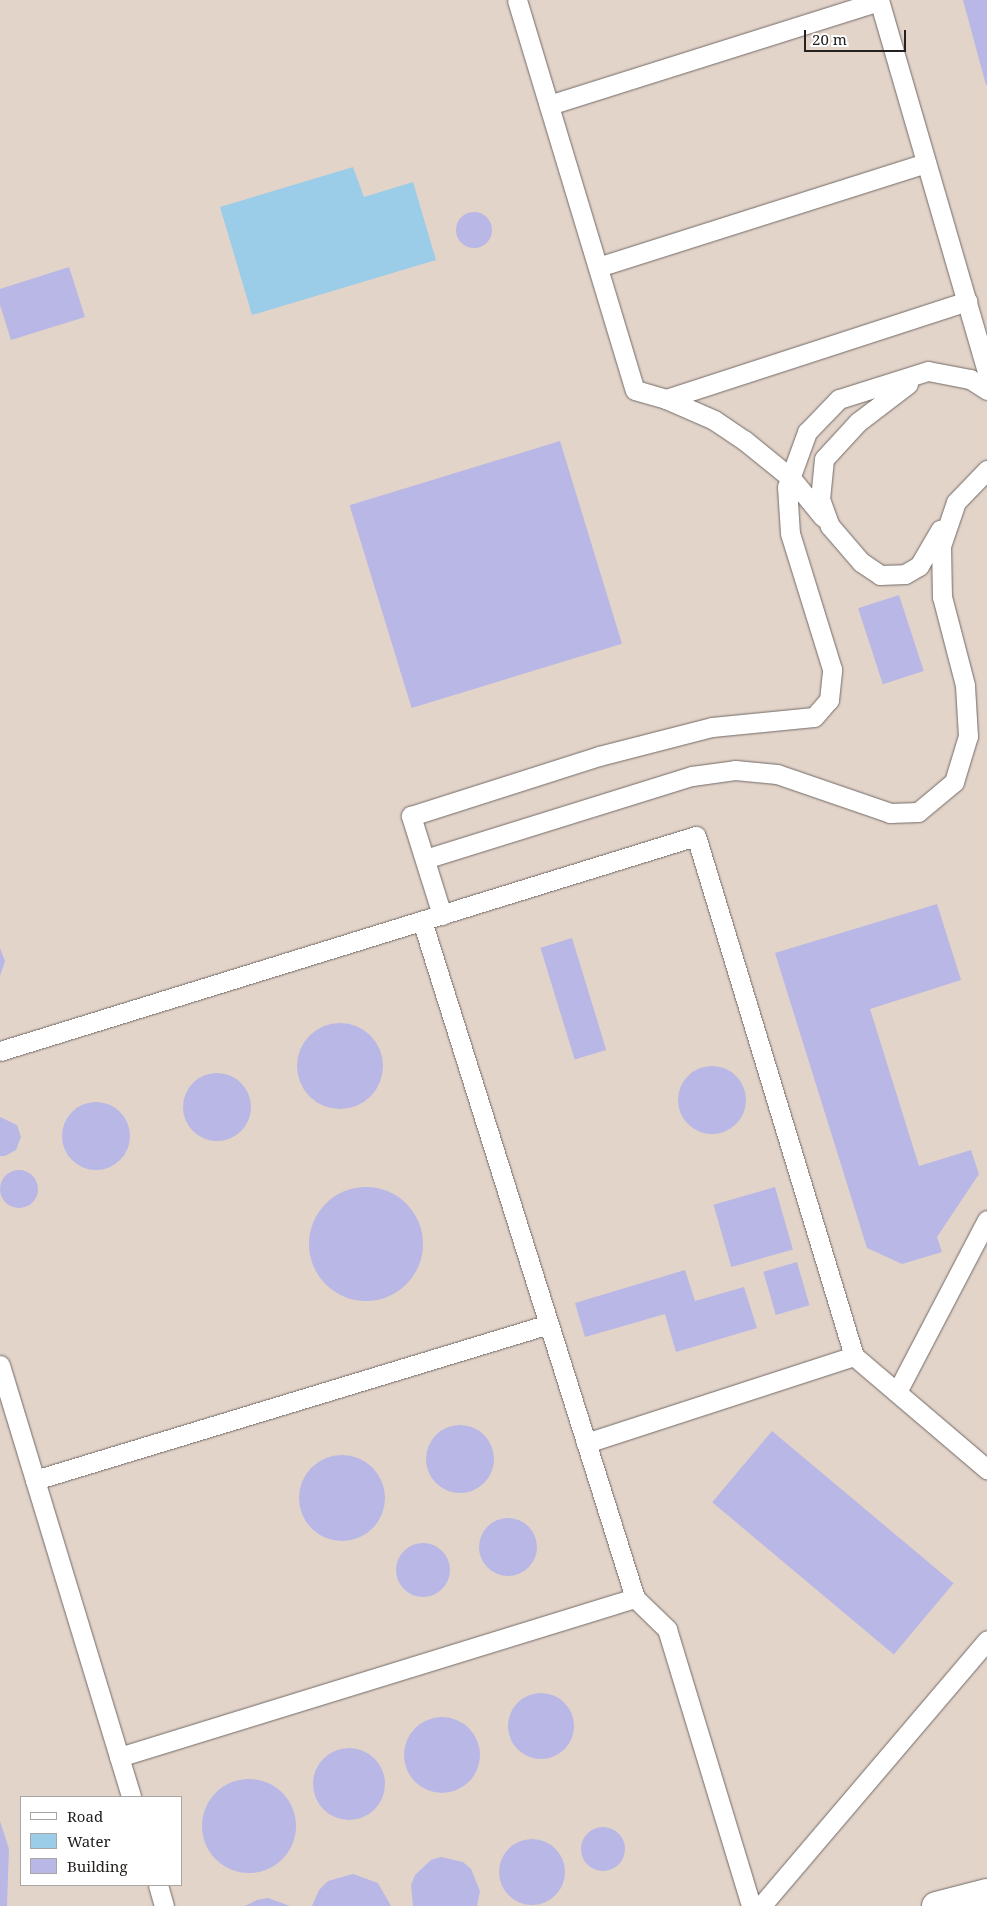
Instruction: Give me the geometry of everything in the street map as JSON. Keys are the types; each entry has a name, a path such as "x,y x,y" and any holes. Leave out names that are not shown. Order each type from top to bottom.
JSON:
{"street":[{"path":"936,1906 987,1893"}],"lane":[{"path":"517,0 635,390 666,399 714,420 744,440 791,478 861,562 880,575 905,574 919,566 956,502 987,470"},
{"path":"549,105 879,0 987,372"},
{"path":"598,267 926,163"},
{"path":"666,399 966,301"},
{"path":"442,915 411,816 599,756 712,727 814,718 829,700 832,669 790,533 787,487 807,432 839,399 928,371 970,379 987,390"},
{"path":"830,526 820,499 824,459 865,416 928,371"},
{"path":"425,859 692,776 735,770 777,774 890,813 918,812 954,782 968,736 965,685 942,597 941,546 956,502"},
{"path":"0,1051 696,836 854,1356 987,1469"},
{"path":"422,921 635,1598 667,1629 751,1906"},
{"path":"897,1392 987,1220"},
{"path":"35,1480 549,1324"},
{"path":"586,1443 854,1356"},
{"path":"0,1365 131,1796"},
{"path":"119,1757 635,1598"},
{"path":"761,1906 987,1640"},
{"path":"158,1886 164,1906"}],"shaded area":[{"path":"0,0 987,0 987,1906 0,1906"}],"water":[{"path":"353,167 364,197 413,182 436,260 252,315 220,207"}],"building":[{"path":"963,0 987,0 987,85 986,85"},
{"path":"474,212 481,213 487,217 491,223 491,237 487,243 481,247 474,248 467,247 461,243 457,237 456,230 457,223 461,217 467,213"},
{"path":"69,267 85,317 11,340 0,305 0,289"},
{"path":"560,441 622,644 412,708 350,505"},
{"path":"899,595 924,671 883,684 858,608"},
{"path":"937,904 961,980 870,1009 919,1166 971,1150 979,1174 937,1237 942,1252 902,1264 867,1248 775,953"},
{"path":"572,938 606,1050 575,1060 540,948"},
{"path":"0,948 5,961 0,976"},
{"path":"340,1023 357,1026 371,1035 380,1049 383,1066 380,1083 371,1097 357,1106 340,1109 323,1106 309,1097 300,1083 297,1066 300,1049 309,1035 323,1026"},
{"path":"712,1066 725,1069 736,1076 743,1087 746,1100 743,1113 736,1124 725,1131 712,1134 699,1131 688,1124 681,1113 678,1100 681,1087 688,1076 699,1069"},
{"path":"217,1073 230,1076 241,1083 248,1094 251,1107 248,1120 241,1131 230,1138 217,1141 204,1138 193,1131 186,1120 183,1107 186,1094 193,1083 204,1076"},
{"path":"96,1102 109,1105 120,1112 127,1123 130,1136 127,1149 120,1160 109,1167 96,1170 83,1167 72,1160 65,1149 62,1136 65,1123 72,1112 83,1105"},
{"path":"0,1117 17,1125 21,1137 16,1150 5,1156 0,1156"},
{"path":"19,1170 33,1175 38,1189 33,1203 19,1208 5,1203 0,1189 5,1175"},
{"path":"366,1187 388,1192 406,1204 418,1222 423,1244 418,1266 406,1284 388,1296 366,1301 344,1296 326,1284 314,1266 309,1244 314,1222 326,1204 344,1192"},
{"path":"775,1187 793,1249 731,1267 713,1205"},
{"path":"797,1262 809,1305 776,1315 763,1272"},
{"path":"685,1270 695,1301 744,1287 757,1328 676,1352 665,1314 585,1337 575,1303"},
{"path":"460,1425 473,1428 484,1435 491,1446 494,1459 491,1472 484,1483 473,1490 460,1493 447,1490 436,1483 429,1472 426,1459 429,1446 436,1435 447,1428"},
{"path":"772,1431 954,1583 894,1655 712,1502"},
{"path":"334,1455 350,1455 359,1458 373,1467 382,1481 385,1498 382,1515 373,1529 359,1538 350,1541 334,1541 318,1534 306,1522 299,1506 299,1490 306,1474 318,1462"},
{"path":"508,1518 519,1520 532,1531 537,1547 535,1558 524,1571 508,1576 497,1574 484,1563 479,1547 481,1536 492,1523"},
{"path":"423,1543 433,1545 442,1551 448,1560 450,1570 448,1580 442,1589 433,1595 423,1597 413,1595 404,1589 398,1580 396,1570 398,1560 404,1551 413,1545"},
{"path":"541,1693 554,1696 564,1703 571,1713 574,1726 571,1739 564,1749 554,1756 541,1759 528,1756 518,1749 511,1739 508,1726 511,1713 518,1703 528,1696"},
{"path":"442,1717 456,1720 469,1728 477,1741 480,1755 477,1769 469,1782 456,1790 442,1793 428,1790 415,1782 407,1769 404,1755 407,1741 415,1728 428,1720"},
{"path":"356,1748 375,1758 383,1770 385,1784 383,1798 375,1810 363,1818 342,1820 323,1810 315,1798 313,1777 323,1758 335,1750"},
{"path":"249,1779 267,1782 282,1793 293,1808 296,1826 293,1844 282,1859 267,1870 249,1873 231,1870 216,1859 205,1844 202,1826 205,1808 216,1793 231,1782"},
{"path":"0,1821 9,1849 7,1906 0,1906"},
{"path":"607,1827 619,1833 624,1840 624,1858 619,1865 612,1870 599,1871 587,1865 582,1858 581,1845 587,1833 594,1828"},
{"path":"526,1839 538,1839 550,1844 560,1854 565,1866 563,1885 550,1900 538,1905 526,1905 514,1900 504,1890 499,1878 499,1866 504,1854 514,1844"},
{"path":"441,1857 463,1862 471,1869 480,1891 477,1906 413,1906 411,1885 415,1875 431,1860"},
{"path":"353,1874 378,1883 391,1906 312,1906 319,1890 328,1881"},
{"path":"268,1898 290,1906 245,1906 257,1900"}]}
